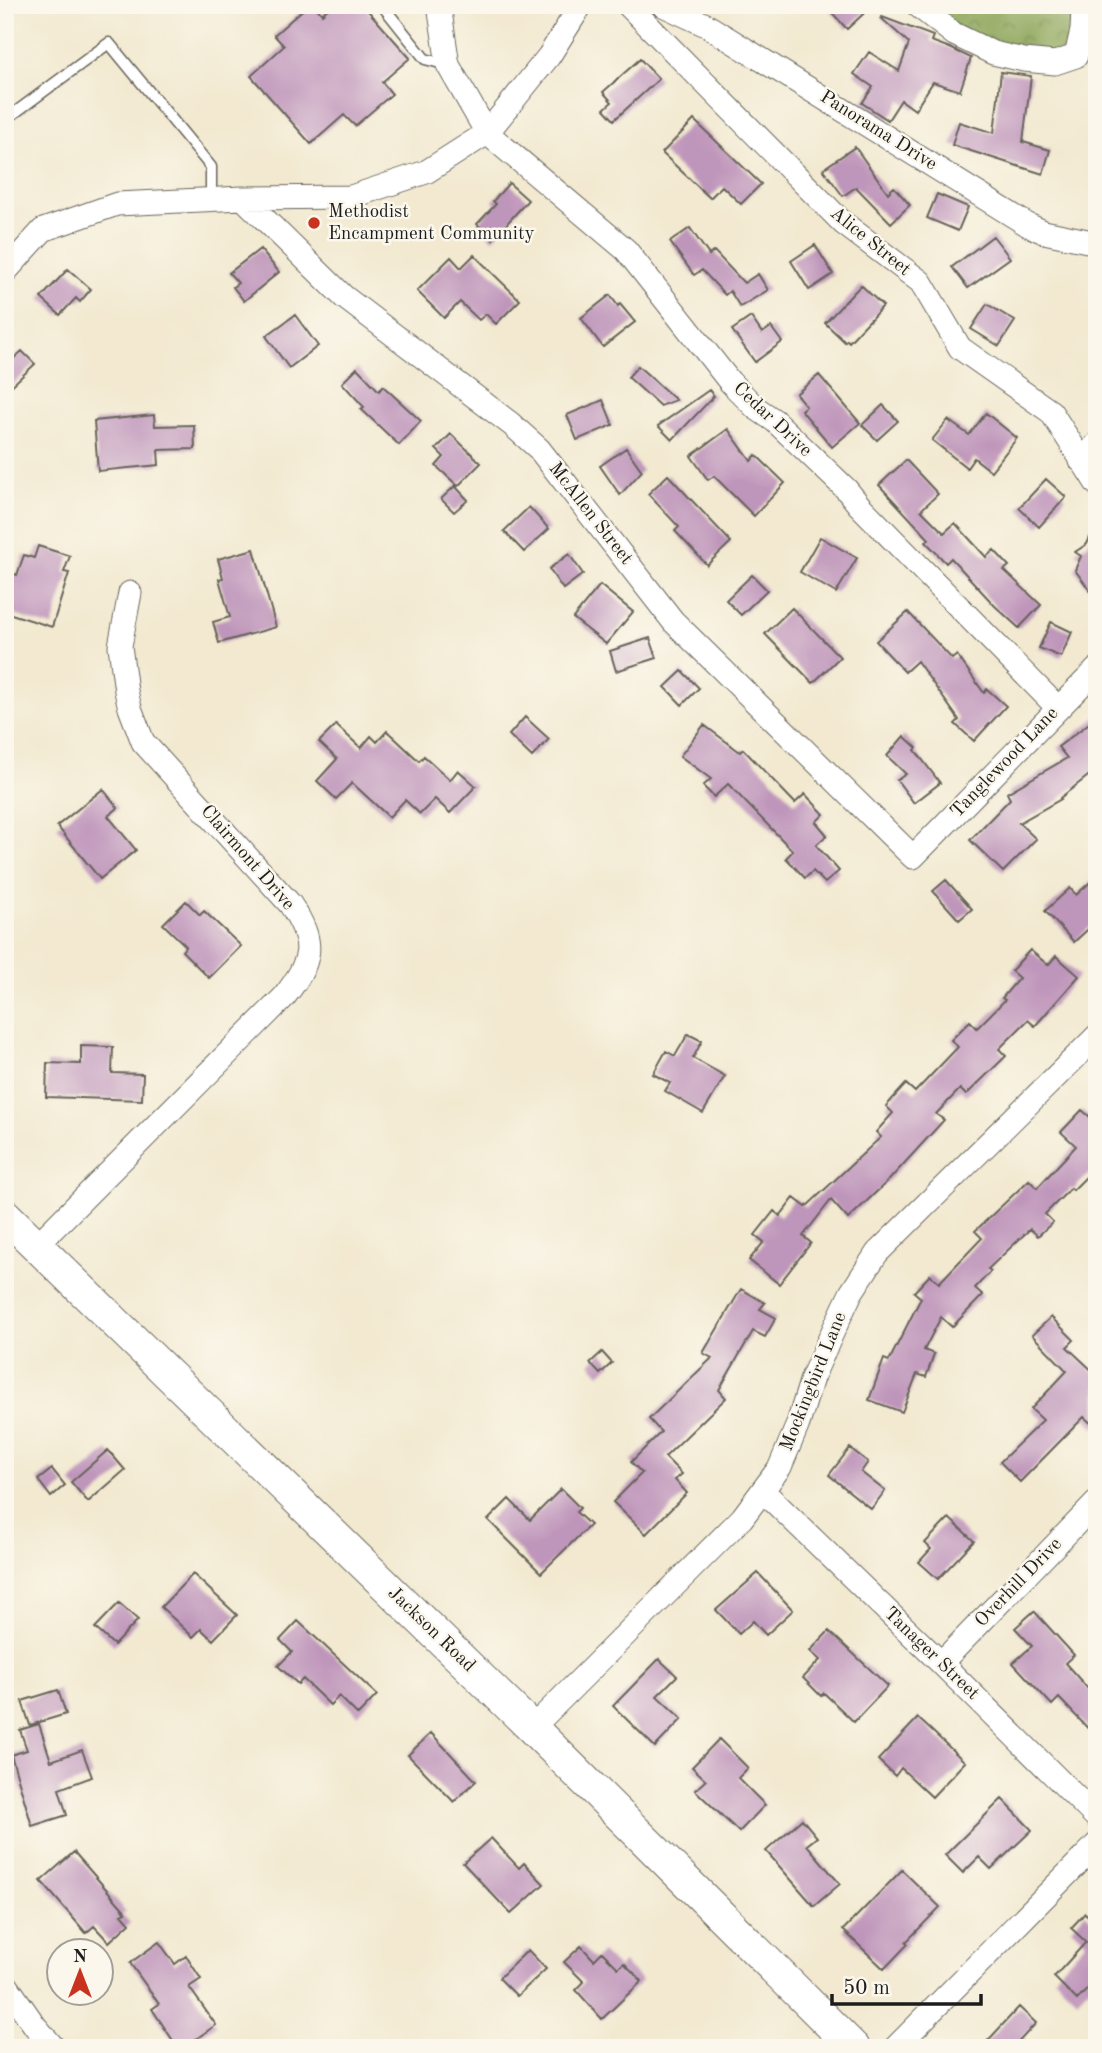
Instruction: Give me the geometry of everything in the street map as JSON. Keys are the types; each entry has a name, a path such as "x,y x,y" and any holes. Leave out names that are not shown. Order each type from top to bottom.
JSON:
{"street":[{"path":"439,5 449,65 486,133"},
{"path":"7,268 43,230 117,204 243,198 351,197 426,172 486,133 549,56 581,5"},
{"name":"Alice Street","path":"628,5 843,223 921,282 960,348 1051,412 1097,484"},
{"name":"Panorama Drive","path":"663,5 706,25 1028,225 1044,232 1097,243"},
{"path":"917,5 954,34 993,53 1055,63 1076,56 1082,30 1083,5"},
{"name":"Cedar Drive","path":"486,133 626,250 730,382 846,489 1058,708"},
{"name":"McAllen Street","path":"243,198 344,297 540,449 673,621 913,857"},
{"path":"1081,461 1097,444"},
{"name":"Clairmont Drive","path":"36,1246 284,997 299,977 307,955 308,942 304,929 290,904 143,742 130,708 120,646 130,593"},
{"name":"Tanglewood Lane","path":"913,857 1097,669"},
{"name":"Mockingbird Lane","path":"532,1728 742,1518 763,1491 780,1467 812,1378 851,1293 877,1253 1097,1035"},
{"name":"Jackson Road","path":"5,1215 532,1728 854,2048"},
{"name":"Tanager Street","path":"763,1491 1097,1818"},
{"name":"Overhill Drive","path":"941,1663 1097,1502"},
{"path":"895,2048 1097,1844"},
{"path":"5,1983 54,2048"}],"lane":[{"path":"382,5 425,59 449,65"},
{"path":"5,120 109,43 211,167 211,199"}],"green space":[{"path":"924,5 1047,5 1073,20 1071,50 1045,57 983,43"}],"building":[{"path":"308,5 314,5 322,14 332,5 363,5 410,58 382,82 392,94 355,126 344,115 311,144 251,76 284,46 274,35"},
{"path":"825,5 873,5 847,29"},
{"path":"882,17 933,36 931,41 971,58 960,91 933,82 915,110 901,100 888,120 862,103 873,87 854,74 869,52 899,71 909,43"},
{"path":"640,59 659,79 614,120 604,109 612,102 603,92"},
{"path":"1001,72 1031,76 1023,142 1050,150 1043,174 952,145 959,122 994,133"},
{"path":"694,120 761,184 741,204 722,186 710,198 662,153"},
{"path":"855,147 888,193 894,187 910,205 891,223 856,187 843,196 823,169"},
{"path":"509,183 528,200 493,239 477,224 496,204 493,201"},
{"path":"937,194 968,207 958,231 927,218"},
{"path":"690,228 709,255 714,251 744,283 758,274 768,290 740,307 730,291 725,295 702,270 694,275 670,242"},
{"path":"993,236 1010,258 968,288 952,267"},
{"path":"815,245 833,274 809,290 791,261"},
{"path":"260,249 279,272 244,301 233,287 238,283 229,273"},
{"path":"474,255 520,300 496,324 486,314 479,320 460,302 444,318 417,291 451,257 461,268"},
{"path":"68,269 91,289 80,302 76,298 60,315 41,298"},
{"path":"861,285 883,306 849,342 845,342 825,323"},
{"path":"610,295 635,322 603,347 581,318"},
{"path":"987,304 1015,321 999,346 971,329"},
{"path":"295,315 318,346 289,368 266,336"},
{"path":"751,317 762,333 771,327 782,342 755,362 732,330"},
{"path":"5,351 13,359 22,351 35,364 5,392"},
{"path":"638,366 676,400 660,406 628,377"},
{"path":"357,368 379,391 383,386 421,421 399,445 361,409 364,407 342,383"},
{"path":"819,375 860,423 832,447 801,410 806,406 796,394"},
{"path":"709,390 714,396 672,440 658,426"},
{"path":"603,400 613,425 577,440 567,415"},
{"path":"883,405 898,421 877,440 862,425"},
{"path":"986,413 1017,438 991,471 974,458 967,468 932,440 948,420 969,435"},
{"path":"154,415 155,426 194,425 195,449 158,450 159,465 98,471 94,421"},
{"path":"728,429 751,461 756,455 785,483 754,516 714,476 708,480 691,456"},
{"path":"451,434 481,463 458,486 436,466 444,457 436,449"},
{"path":"626,448 642,471 620,495 600,466"},
{"path":"906,460 938,494 921,510 944,533 955,523 986,557 994,550 1009,566 1004,570 1041,605 1019,628 951,558 946,563 926,542 929,539 879,485"},
{"path":"668,475 731,542 707,565 675,531 679,527 648,494"},
{"path":"1046,479 1066,497 1039,527 1019,508"},
{"path":"455,486 468,500 454,512 441,499"},
{"path":"529,507 549,529 524,552 504,531"},
{"path":"1097,522 1097,600 1075,570 1081,556 1075,552 1087,544"},
{"path":"820,537 857,558 836,593 800,572"},
{"path":"38,546 70,556 64,572 69,573 52,627 5,612 5,571 17,575 24,555 34,558"},
{"path":"254,549 276,627 219,643 213,622 230,617 219,579 223,578 218,559"},
{"path":"569,554 583,574 563,589 549,569"},
{"path":"752,575 767,590 741,615 726,600"},
{"path":"600,585 633,612 606,644 573,618"},
{"path":"792,608 840,657 813,683 765,634"},
{"path":"908,612 952,659 957,655 984,693 987,689 1006,706 974,741 955,724 959,720 917,661 905,672 876,641"},
{"path":"1051,622 1072,632 1061,657 1039,648"},
{"path":"650,638 657,658 616,671 610,651"},
{"path":"682,671 699,688 682,705 665,687"},
{"path":"525,717 549,739 532,757 509,735"},
{"path":"1097,717 1097,769 1061,799 1019,823 1036,839 1003,872 970,840 1010,799 1007,793 1067,758 1058,747"},
{"path":"336,725 361,748 371,736 377,742 387,731 419,761 424,756 450,780 458,770 476,786 450,813 435,799 420,814 405,800 389,817 352,783 336,799 317,781 337,759 319,742"},
{"path":"704,725 740,752 743,749 795,803 805,794 824,814 816,822 827,835 816,845 839,871 825,883 813,871 805,878 786,858 793,851 728,784 714,797 703,786 711,779 680,756"},
{"path":"904,736 917,748 915,750 940,783 914,803 897,780 906,774 887,756"},
{"path":"103,789 118,808 108,816 136,850 100,879 57,826"},
{"path":"1097,876 1097,921 1074,942 1045,911 1070,888 1076,895"},
{"path":"946,880 972,909 959,920 933,891"},
{"path":"186,901 200,915 204,911 241,946 209,978 182,951 186,946 163,924"},
{"path":"1030,950 1048,965 1056,956 1079,976 1035,1026 1028,1020 999,1049 1006,1056 966,1095 960,1089 936,1114 944,1120 890,1179 848,1219 831,1200 803,1236 811,1243 779,1284 749,1260 764,1242 755,1235 774,1211 780,1216 794,1198 806,1207 881,1137 876,1132 893,1113 886,1106 906,1084 915,1092 958,1047 951,1040 970,1021 977,1028 1005,1000 1002,998 1019,978 1011,971"},
{"path":"688,1034 702,1041 693,1058 725,1076 703,1113 665,1091 670,1083 653,1074 666,1051 675,1056"},
{"path":"81,1046 113,1047 112,1073 143,1074 142,1100 46,1097 47,1063 81,1064"},
{"path":"1082,1110 1097,1123 1097,1166 1045,1214 1053,1222 1038,1236 1030,1229 988,1269 991,1271 975,1288 983,1295 952,1327 941,1317 924,1350 934,1354 926,1377 917,1374 902,1412 869,1400 884,1359 889,1361 921,1298 914,1292 930,1275 939,1283 982,1238 975,1231 1029,1180 1037,1188 1076,1146 1061,1132"},
{"path":"741,1289 765,1303 760,1309 776,1318 765,1337 753,1331 719,1390 726,1398 665,1457 682,1474 675,1480 687,1493 646,1534 613,1502 642,1473 631,1462 661,1432 649,1419 712,1358 703,1353"},
{"path":"1051,1317 1074,1340 1067,1347 1097,1375 1097,1429 1084,1417 1020,1482 1000,1462 1043,1420 1031,1409 1067,1371 1032,1335"},
{"path":"602,1352 612,1363 600,1374 590,1363"},
{"path":"850,1448 868,1462 861,1472 885,1491 871,1509 829,1475"},
{"path":"108,1450 125,1470 88,1502 71,1482"},
{"path":"52,1469 65,1485 51,1497 38,1480"},
{"path":"561,1489 580,1508 576,1512 590,1525 541,1573 488,1520 509,1499 530,1520"},
{"path":"949,1518 974,1541 938,1579 919,1562 931,1549 925,1543"},
{"path":"758,1573 793,1610 766,1635 753,1621 739,1634 716,1610"},
{"path":"193,1574 237,1615 213,1640 201,1629 193,1637 161,1607"},
{"path":"119,1603 138,1620 114,1645 95,1628"},
{"path":"1034,1611 1074,1655 1065,1663 1090,1691 1097,1684 1097,1738 1059,1698 1052,1705 1013,1663 1032,1646 1015,1628"},
{"path":"298,1621 377,1695 358,1715 339,1696 330,1705 303,1679 298,1684 278,1666 292,1652 280,1640"},
{"path":"829,1631 888,1686 854,1722 824,1693 821,1696 803,1678 820,1660 810,1651"},
{"path":"659,1659 677,1676 657,1696 682,1719 655,1747 613,1706"},
{"path":"58,1690 66,1714 30,1725 22,1701"},
{"path":"918,1718 965,1762 932,1797 901,1768 895,1776 878,1760"},
{"path":"39,1724 51,1761 82,1750 92,1777 59,1789 67,1815 32,1826 11,1755 27,1750 20,1730"},
{"path":"431,1733 476,1781 454,1802 408,1755"},
{"path":"719,1739 748,1768 738,1778 765,1805 739,1832 695,1790 706,1780 692,1767"},
{"path":"1002,1799 1032,1830 991,1869 979,1857 963,1873 945,1855"},
{"path":"802,1819 817,1837 807,1845 840,1884 814,1906 766,1851"},
{"path":"491,1838 519,1868 524,1863 544,1884 511,1914 463,1863"},
{"path":"74,1852 126,1912 122,1914 130,1923 113,1938 105,1938 94,1926 86,1933 41,1881"},
{"path":"902,1870 940,1907 884,1969 843,1930"},
{"path":"1085,1913 1097,1924 1097,1979 1077,2000 1054,1977 1086,1942 1071,1928"},
{"path":"159,1942 175,1964 186,1956 201,1979 189,1987 216,2025 183,2048 178,2048 152,2009 159,2004 130,1963"},
{"path":"581,1946 594,1960 602,1952 618,1968 624,1963 642,1981 602,2019 576,1990 584,1982 564,1962"},
{"path":"528,1950 546,1969 517,1996 499,1978"},
{"path":"1019,2007 1036,2023 1013,2048 981,2048"}],"place":[{"name":"Methodist Encampment Community","path":"314,223"}]}
